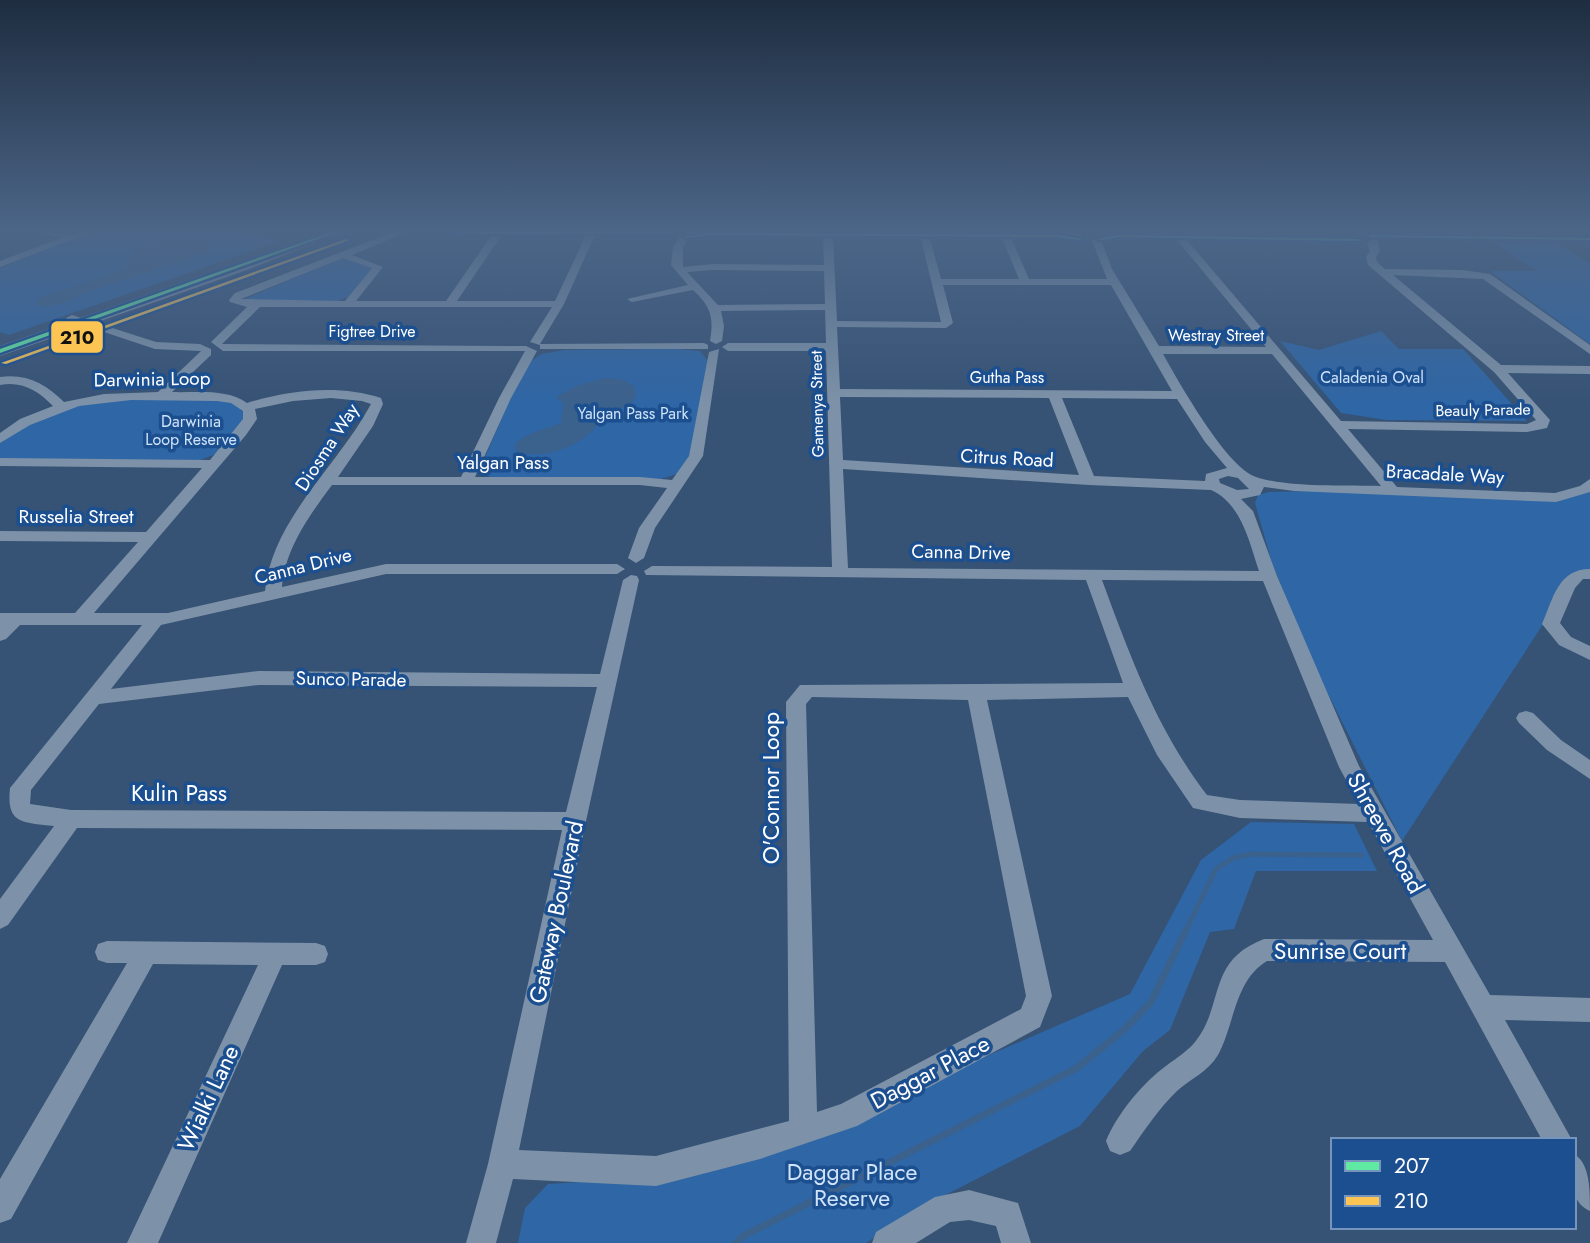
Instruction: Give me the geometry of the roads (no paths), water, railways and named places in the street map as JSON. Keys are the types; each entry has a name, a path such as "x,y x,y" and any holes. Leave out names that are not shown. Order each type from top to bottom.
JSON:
{"main road":[{"path":"0,351 169,287"},
{"path":"0,343 175,287"}],"street":[{"path":"260,287 234,299 239,303 257,304 559,304"},
{"path":"348,304 362,287"},
{"path":"450,303 461,287"},
{"path":"466,481 505,398 567,287"},
{"name":"Gamenya Street","path":"831,287 839,571"},
{"path":"833,324 942,326 947,323 937,287"},
{"name":"Shreeve Road","path":"1118,287 1182,395 1219,477 1249,490 1269,576 1349,767 1557,1138"},
{"path":"1224,287 1392,490"},
{"name":"Beauly Parade","path":"1338,425 1527,428 1542,425 1543,420 1498,369 1401,287"},
{"path":"1502,287 1590,349"},
{"path":"632,299 695,288 717,308 831,307"},
{"path":"85,318 155,345 204,350 220,345 257,304"},
{"name":"Gateway Boulevard","path":"481,1243 502,1164 575,821 634,570 647,528 696,456 721,322 717,308"},
{"path":"85,318 120,332"},
{"name":"Figtree Drive","path":"220,345 833,347"},
{"path":"160,397 204,350"},
{"name":"Westray Street","path":"1156,351 1277,351"},
{"path":"1498,369 1590,370"},
{"path":"0,381 24,380 48,393 60,405"},
{"name":"Gutha Pass","path":"833,393 1182,395"},
{"path":"1054,394 1089,481"},
{"name":"Diosma Way","path":"247,407 287,397 365,396 376,401 375,410 299,524 273,575 273,595"},
{"name":"Darwinia Loop","path":"0,439 31,417 60,405 96,398 226,398 247,407"},
{"path":"80,619 247,425 250,414 247,407"},
{"path":"230,427 247,425"},
{"path":"0,462 213,464"},
{"name":"Citrus Road","path":"836,464 1089,481 1176,482 1219,477"},
{"path":"1219,477 1249,490"},
{"name":"Yalgan Pass","path":"329,481 640,481 677,485"},
{"name":"Bracadale Way","path":"1249,490 1293,486 1556,498 1585,489 1590,483"},
{"name":"Russelia Street","path":"0,536 152,537"},
{"name":"Canna Drive","path":"8,619 155,621 197,614 386,569 1269,576"},
{"path":"1092,574 1132,690 1180,778 1200,802 1240,809 1374,813"},
{"path":"1590,574 1579,574 1567,586 1551,624 1565,641 1590,654"},
{"path":"0,635 8,619"},
{"name":"Kulin Pass","path":"155,621 22,788 19,807 28,814 71,819 575,821"},
{"name":"Sunco Parade","path":"95,697 124,696 259,678 609,681"},
{"name":"O'Connor Loop","path":"803,1130 796,702 807,690 976,693 1132,690"},
{"name":"Daggar Place","path":"502,1164 656,1171 760,1144 847,1116 1031,1018 1039,996 976,693"},
{"path":"1526,718 1554,745 1590,771"},
{"path":"0,918 71,819"},
{"name":"Sunrise Court","path":"1120,1141 1170,1080 1192,1065 1208,1047 1236,970 1248,957 1264,950 1452,951"},
{"path":"107,952 316,954"},
{"path":"0,1208 146,953"},
{"name":"Wialki Lane","path":"142,1243 275,954"},
{"path":"1484,1007 1590,1010"},
{"path":"1576,1172 1590,1196"},
{"path":"887,1243 946,1208 968,1205 1007,1214 1016,1243"}],"waterway":[{"path":"1184,934 1216,869 1233,858 1250,854 1362,855"},
{"path":"736,1243 743,1236 1077,1068 1125,1029 1151,1002 1185,932"}],"park label":[{"name":"Caladenia Oval","path":"1372,377"},
{"name":"Yalgan Pass Park","path":"633,413"},
{"name":"Darwinia Loop Reserve","path":"191,430"},
{"name":"Daggar Place Reserve","path":"852,1185"}]}
